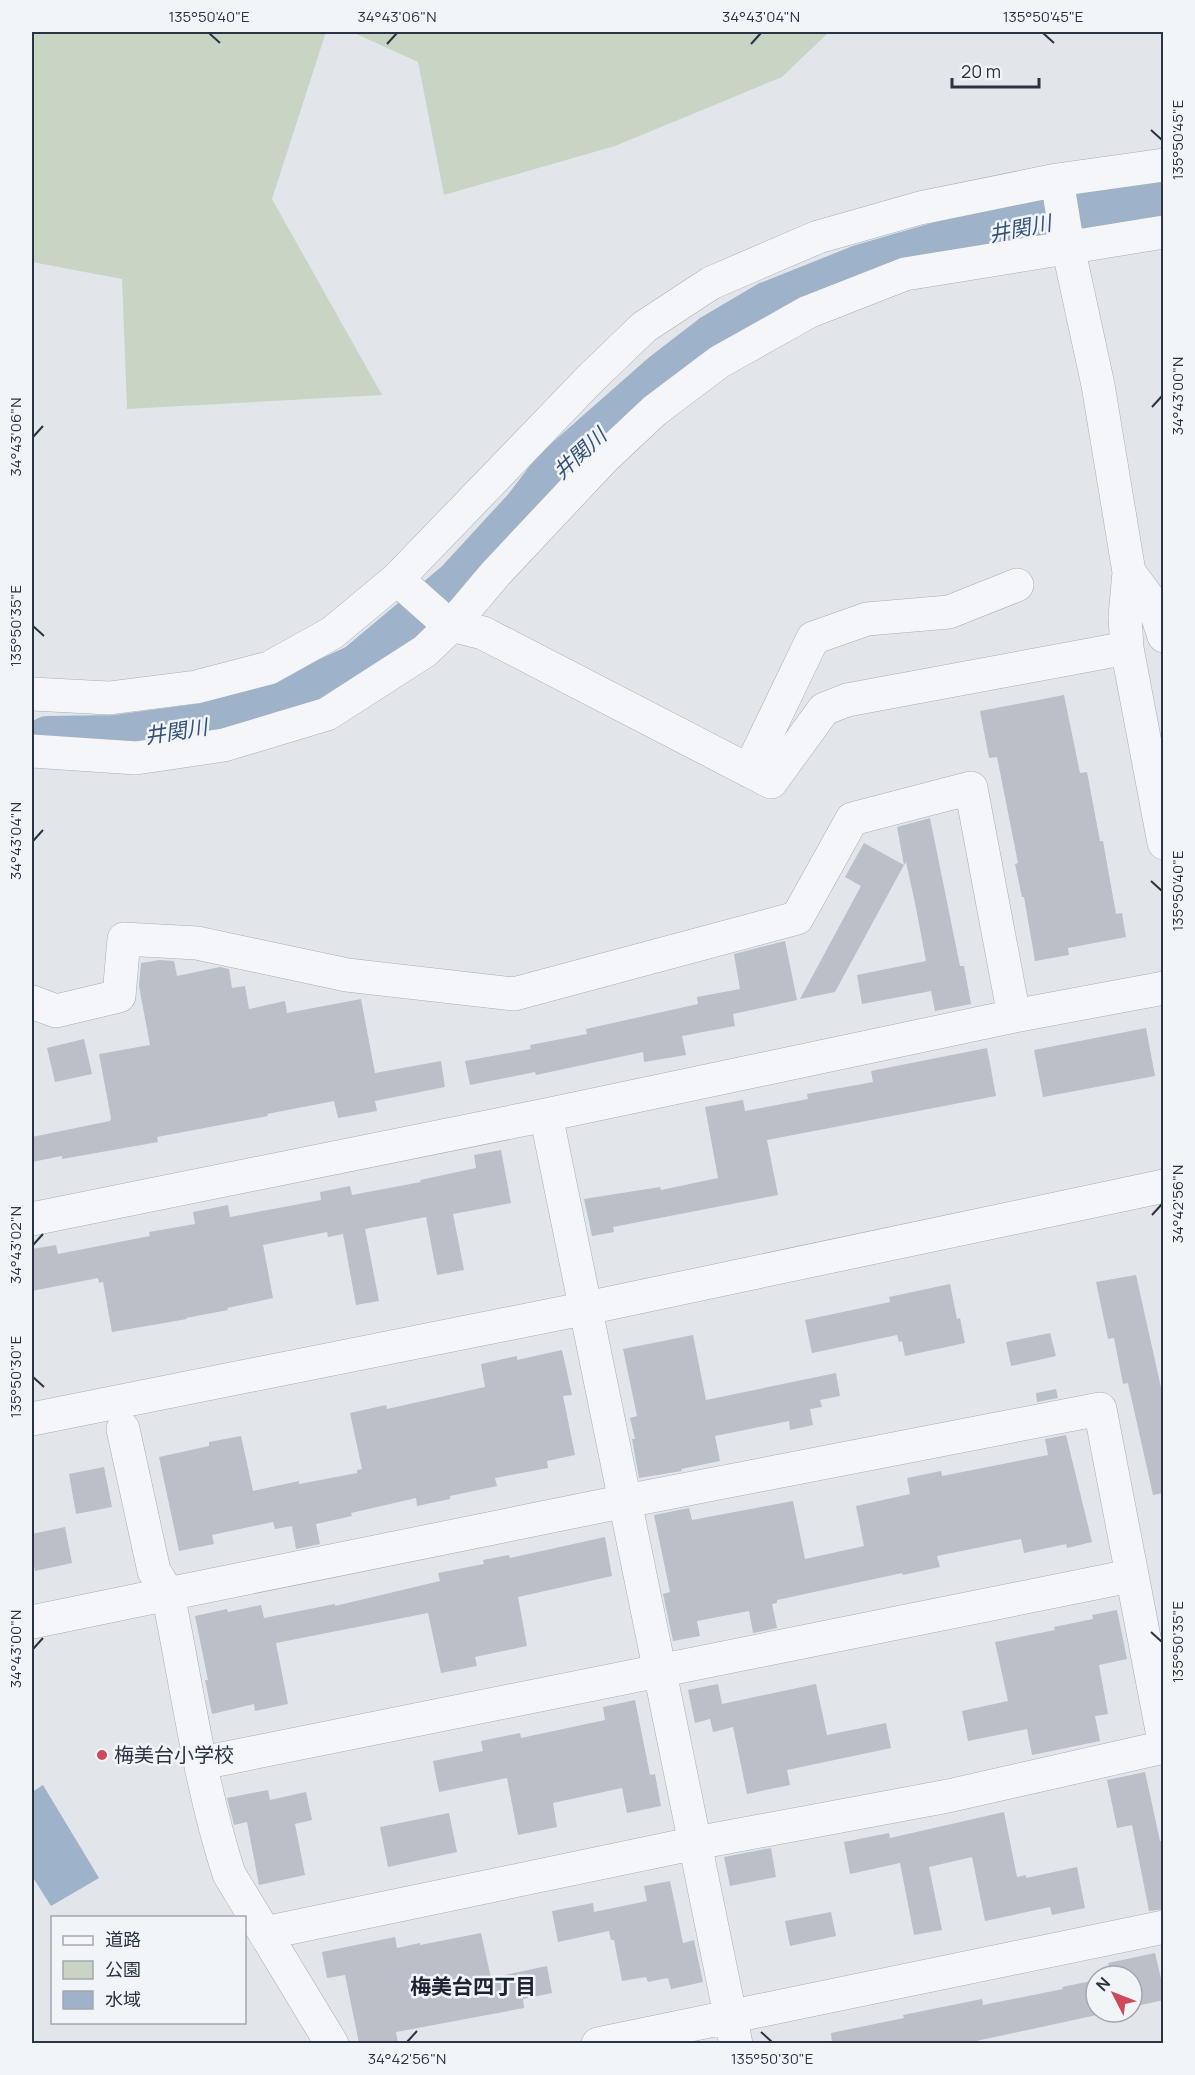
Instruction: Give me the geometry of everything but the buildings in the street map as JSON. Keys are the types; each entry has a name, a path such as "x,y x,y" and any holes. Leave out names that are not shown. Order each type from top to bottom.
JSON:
{"street":[{"path":"32,694 109,698 196,687 269,668 407,588 590,379 644,327 711,283 818,237 920,208 1057,180 1164,165"},
{"path":"1057,180 1068,247 1098,385 1129,572 1125,617 1127,648 1164,843"},
{"path":"32,751 135,758 224,745 327,714 424,651 447,622 603,458 654,411 719,362 808,312 905,274 1164,232"},
{"path":"1129,572 1154,606 1164,636"},
{"path":"749,771 813,638 867,619 949,612 1017,585"},
{"path":"407,588 447,622 483,633 771,782 824,709 848,700 1127,648"},
{"path":"32,1002 56,1011 118,996 124,939 197,944 347,975 514,994 797,918 852,819 971,788 1014,1016"},
{"path":"32,1219 546,1115 1014,1016 1164,988"},
{"path":"546,1115 734,2030"},
{"path":"32,1419 587,1308 1164,1186"},
{"path":"32,1622 626,1501 1100,1408 1130,1576 1164,1741"},
{"path":"123,1429 154,1571 168,1594 202,1763 229,1874 332,2043"},
{"path":"202,1763 1130,1576"},
{"path":"265,1933 696,1843 948,1796 1164,1747"},
{"path":"598,2043 734,2030 1164,1927"}],"green space":[{"path":"32,32 326,32 272,199 382,395 127,409 122,279 32,262"},
{"path":"352,32 829,32 782,77 615,146 444,195 418,62"}],"water":[{"path":"43,1785 99,1878 51,1906 32,1876 32,1792"}],"waterway":[{"name":"井関川","path":"48,742 115,741 204,729 267,712 360,669 459,586 529,510 557,473 666,377 714,340 770,307 863,270 970,239 1164,200"}],"place":[{"name":"梅美台小学校","path":"102,1755"}],"district":[{"name":"梅美台四丁目","path":"473,1987"}]}
